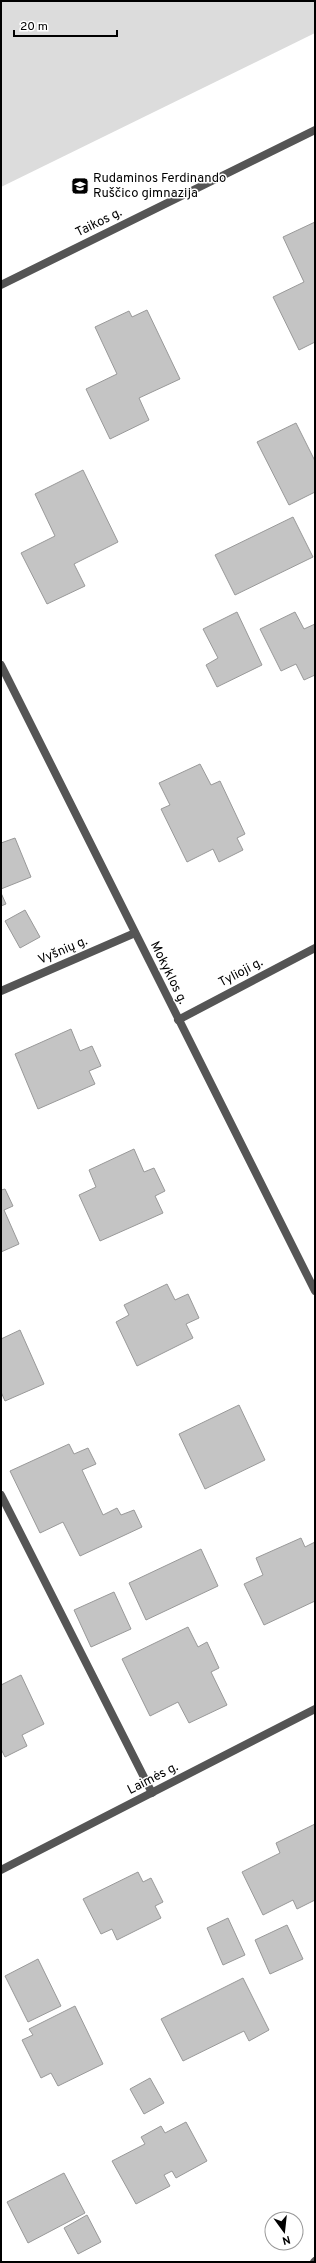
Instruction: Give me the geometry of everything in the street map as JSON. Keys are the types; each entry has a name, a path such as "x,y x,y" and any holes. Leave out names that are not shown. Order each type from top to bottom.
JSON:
{"street":[{"name":"Taikos g.","path":"1,285 315,130"},
{"name":"Mokyklos g.","path":"1,665 136,933 178,1020 315,1290"},
{"name":"Vyšnių g.","path":"1,991 136,933"},
{"name":"Tylioji g.","path":"178,1020 315,948"},
{"path":"1,1496 152,1793"},
{"name":"Laimės g.","path":"1,1870 315,1709"}],"shaded area":[{"path":"1,1 315,1 315,33 1,187"}],"building":[{"path":"315,222 315,342 299,350 273,297 304,282 283,237"},
{"path":"147,310 180,379 139,398 149,420 110,439 86,389 117,374 95,327 129,311 132,317"},
{"path":"296,423 315,461 315,492 289,505 257,442"},
{"path":"83,470 118,542 74,564 85,586 47,604 21,553 55,536 35,494"},
{"path":"293,517 313,557 235,595 215,555"},
{"path":"237,612 262,665 217,687 206,665 218,658 203,629"},
{"path":"295,612 304,629 315,624 315,675 304,680 296,664 281,671 260,629"},
{"path":"200,764 211,785 220,781 245,834 237,838 243,850 219,862 213,849 187,862 161,809 170,805 159,783"},
{"path":"15,838 31,877 1,889 1,843"},
{"path":"1,893 6,904 1,906"},
{"path":"25,910 40,937 20,948 5,921"},
{"path":"71,1029 80,1051 92,1046 101,1066 89,1071 95,1084 38,1109 15,1054"},
{"path":"134,1149 144,1172 154,1168 165,1191 155,1196 163,1213 100,1241 79,1195 96,1187 89,1170"},
{"path":"5,1189 13,1206 4,1210 19,1244 1,1252 1,1190"},
{"path":"167,1284 175,1300 188,1294 199,1318 186,1324 193,1338 137,1366 116,1322 129,1315 124,1305"},
{"path":"20,1330 44,1384 5,1401 1,1392 1,1339"},
{"path":"239,1405 265,1460 205,1489 179,1434"},
{"path":"69,1444 74,1454 88,1448 96,1464 82,1470 103,1515 117,1508 121,1515 134,1510 142,1527 80,1556 63,1522 40,1533 10,1471"},
{"path":"301,1538 305,1547 315,1542 315,1601 264,1625 244,1584 263,1575 256,1558"},
{"path":"201,1549 218,1586 146,1620 129,1583"},
{"path":"114,1592 131,1629 91,1647 74,1610"},
{"path":"188,1627 198,1647 207,1642 219,1668 211,1672 227,1705 189,1723 178,1702 150,1716 122,1659"},
{"path":"21,1675 44,1724 22,1735 27,1746 5,1757 1,1749 1,1685"},
{"path":"315,1824 315,1900 297,1909 293,1900 263,1915 242,1872 280,1853 276,1843"},
{"path":"138,1872 143,1882 151,1878 163,1902 155,1906 161,1918 117,1940 112,1929 101,1934 83,1899"},
{"path":"228,1918 245,1955 223,1965 207,1928"},
{"path":"287,1925 303,1959 270,1974 255,1940"},
{"path":"38,1959 61,2006 28,2022 5,1976"},
{"path":"243,1978 269,2030 249,2041 244,2031 183,2061 161,2019"},
{"path":"75,2006 103,2064 58,2086 51,2073 41,2078 22,2040 33,2035 29,2029"},
{"path":"150,2078 164,2103 144,2114 130,2089"},
{"path":"186,2122 207,2161 176,2178 172,2171 164,2175 170,2186 136,2204 112,2161 145,2144 141,2137 161,2126 165,2133"},
{"path":"64,2173 85,2213 28,2243 7,2202"},
{"path":"87,2215 101,2242 78,2254 64,2228"}],"place":[{"name":"Rudaminos Ferdinando Ruščico gimnazija","path":"80,186"}]}
